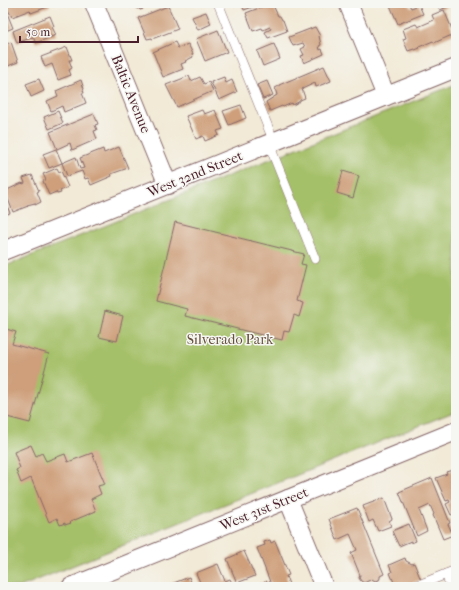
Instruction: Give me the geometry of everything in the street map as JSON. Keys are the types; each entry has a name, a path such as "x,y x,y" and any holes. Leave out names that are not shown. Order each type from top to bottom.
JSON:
{"street":[{"name":"Baltic Avenue","path":"94,3 168,185"},
{"path":"348,3 386,96"},
{"name":"West 32nd Street","path":"3,251 456,68"},
{"name":"West 31st Street","path":"74,586 456,431"},
{"path":"288,499 324,587"}],"lane":[{"path":"218,3 315,259"},
{"path":"414,587 456,570"},
{"path":"446,574 451,587"}],"green space":[{"name":"Silverado Park","path":"456,84 456,411 20,587 3,587 3,267"}],"building":[{"path":"3,3 49,3 50,6 31,13 30,10 12,17 8,10 3,12"},
{"path":"133,3 152,3 152,5 142,7 143,9 140,10 139,8 135,8"},
{"path":"241,3 265,3 244,10"},
{"path":"272,3 278,16 280,16 283,20 287,31 268,38 265,32 271,29 270,27 263,30 262,28 253,31 246,13"},
{"path":"389,3 408,3 411,8 419,5 423,14 398,24"},
{"path":"445,3 447,7 440,10 437,4"},
{"path":"168,6 178,29 152,39 147,39 138,18"},
{"path":"444,10 454,34 434,43 433,41 415,50 408,51 403,39 406,38 403,29 416,24 418,27 434,20 432,15"},
{"path":"206,12 211,24 198,30 192,17"},
{"path":"7,13 13,28 3,32 3,15"},
{"path":"50,16 54,26 52,27 56,35 36,43 33,37 17,43 13,31"},
{"path":"315,27 320,36 320,50 322,49 324,54 304,63 301,56 304,55 301,49 305,47 303,43 293,46 289,37"},
{"path":"218,30 227,52 205,61 196,39"},
{"path":"11,42 18,62 3,68 3,46"},
{"path":"175,42 178,48 188,44 193,57 181,64 183,69 163,77 153,52"},
{"path":"274,44 280,59 263,66 257,51"},
{"path":"67,47 72,60 69,60 72,68 69,70 71,75 58,80 52,64 45,67 41,57"},
{"path":"324,66 331,81 316,87 315,83 302,89 305,98 293,105 292,103 270,111 266,102 277,95 275,88"},
{"path":"189,76 191,81 200,77 204,84 209,82 213,91 177,107 166,85"},
{"path":"224,77 226,83 232,80 237,92 219,100 211,82"},
{"path":"39,79 44,91 31,97 26,84"},
{"path":"81,80 84,89 84,93 82,93 86,103 64,112 62,106 51,111 47,101 58,96 56,91"},
{"path":"267,81 273,95 263,99 257,85"},
{"path":"241,105 246,118 229,125 223,111"},
{"path":"202,110 204,114 215,110 223,129 217,131 219,135 205,141 203,136 196,139 186,116"},
{"path":"58,111 63,123 49,129 44,117"},
{"path":"94,114 98,124 95,125 97,130 94,131 97,139 72,150 70,143 57,149 50,132"},
{"path":"119,147 128,168 111,174 112,176 91,185 88,178 85,179 82,171 67,176 62,163 76,157 80,169 84,168 80,158 103,149 104,153"},
{"path":"56,149 62,163 49,168 43,154"},
{"path":"57,168 59,172 61,171 68,187 60,191 61,193 57,194 56,192 49,195 43,181 46,180 43,174"},
{"path":"343,171 359,176 353,198 337,193"},
{"path":"32,175 39,191 37,192 41,202 35,205 35,203 27,205 28,206 13,212 5,191 25,183 23,178"},
{"path":"3,196 10,213 3,215"},
{"path":"175,222 304,254 301,264 306,265 297,301 303,303 299,317 294,315 289,332 284,331 282,340 185,316 187,309 156,301"},
{"path":"105,311 123,316 117,341 99,337"},
{"path":"3,328 16,332 12,344 49,354 30,423 3,416"},
{"path":"31,445 36,456 42,453 46,461 65,454 68,462 92,453 105,484 98,486 101,494 91,499 96,511 65,525 65,523 60,525 57,518 49,522 31,478 21,483 16,470 20,468 14,452"},
{"path":"456,469 456,513 451,515 446,504 450,502 449,500 446,501 436,478 447,474 446,472"},
{"path":"432,478 450,523 448,524 453,535 443,539 430,505 419,510 427,531 417,536 399,492"},
{"path":"384,498 392,519 389,521 391,526 378,531 373,520 369,522 363,506"},
{"path":"357,508 384,574 380,576 379,580 375,581 372,579 364,583 359,578 360,575 351,553 357,550 350,534 337,540 329,519"},
{"path":"409,524 416,541 411,543 411,541 399,546 392,531"},
{"path":"270,540 271,543 275,541 289,575 286,576 290,587 272,587 257,548 265,545 264,542"},
{"path":"244,551 255,576 237,583 227,559"},
{"path":"405,558 406,561 412,564 414,563 421,580 396,587 390,573 392,572 389,565"},
{"path":"218,564 225,581 230,579 234,587 202,587 196,573"},
{"path":"189,577 193,587 166,586"},
{"path":"267,581 269,587 255,587 255,586"}]}
